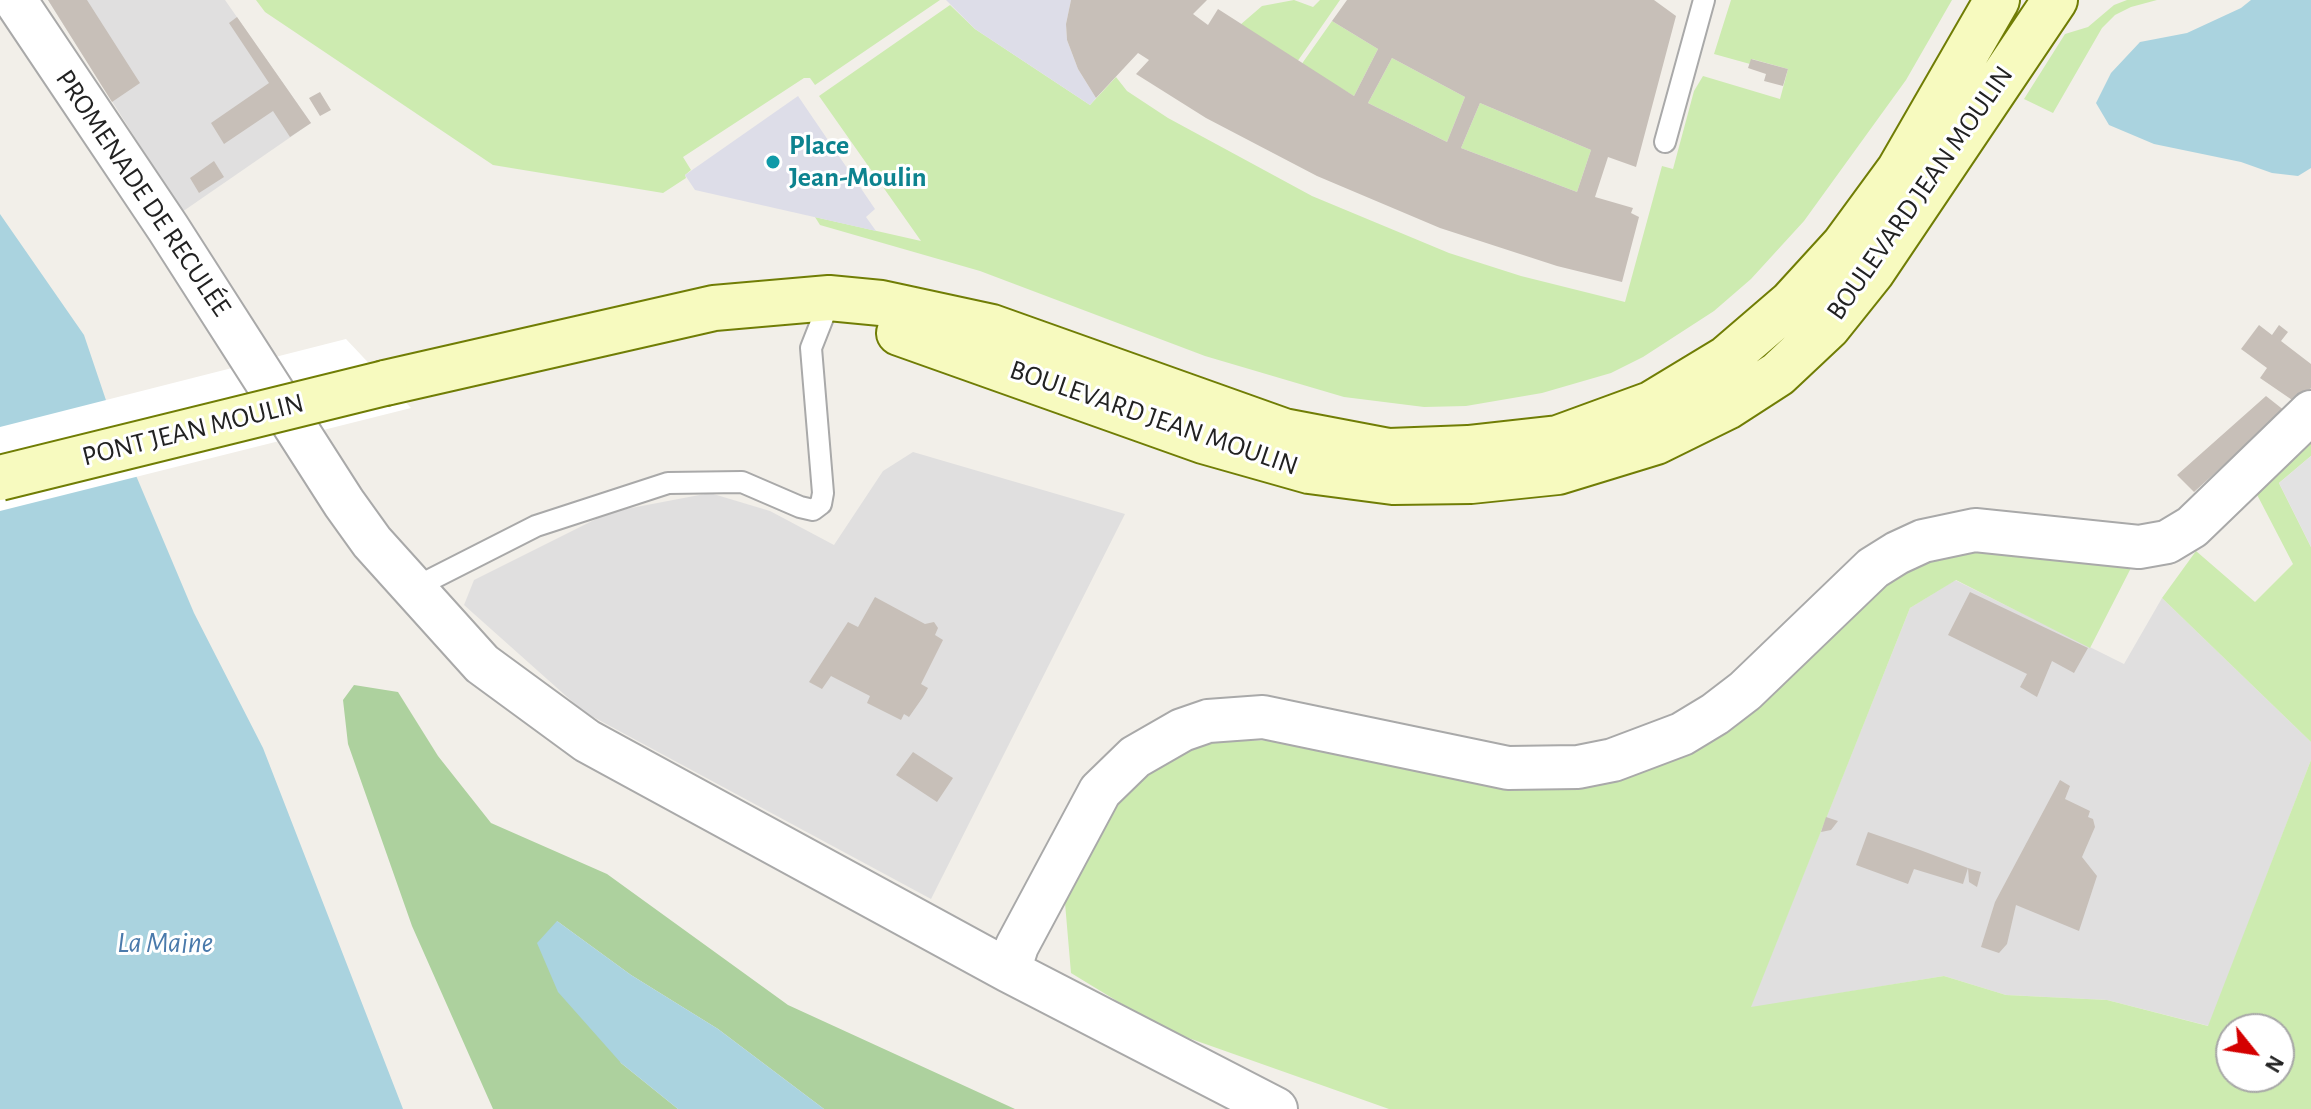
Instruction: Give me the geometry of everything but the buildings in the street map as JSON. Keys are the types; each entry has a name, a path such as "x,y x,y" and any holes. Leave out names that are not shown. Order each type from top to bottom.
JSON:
{"main road":[{"name":"BOULEVARD JEAN MOULIN","path":"385,383 714,308 829,298 881,303 992,327 1284,431 1389,451 1468,448 1558,438 1651,404 1727,358 1791,303 1844,245 1899,170 1997,0"},
{"name":"BOULEVARD JEAN MOULIN","path":"768,304 873,324 968,355 1203,441 1309,471 1393,482 1471,481 1558,472 1656,442 1727,407 1778,374 1828,327 1872,272 2055,0"},
{"name":"PONT JEAN MOULIN","path":"0,478 385,383"}],"street":[{"name":"PROMENADE DE RECULÉE","path":"15,0 271,386 344,503 482,664 587,741 1009,971 1276,1109"},
{"path":"1009,971 1017,946 1100,791 1135,757 1182,730 1208,721 1263,717 1496,767 1543,770 1613,760 1682,734 1715,714 1745,691 1873,568 1897,553 1923,541 1975,530 2139,547 2167,542 2192,527 2311,412"}],"lane":[{"path":"1665,142 1704,0"},
{"path":"414,588 536,526 668,483 742,482 813,510 821,504 823,493 811,348 824,315"}],"shaded area":[{"path":"48,0 225,0 311,123 182,212"},
{"path":"946,0 1071,0 1066,24 1067,40 1078,69 1096,98 1090,105 975,29"},
{"name":"Place Jean-Moulin","path":"798,96 875,209 866,217 876,231 695,190 685,175"},
{"path":"913,452 1125,514 931,899 584,712 464,605 474,580 610,512 710,493 770,511 834,545 883,471"},
{"path":"2311,456 2311,547 2279,483"},
{"path":"1955,580 2124,664 2162,598 2311,742 2311,760 2209,1026 2107,1000 2006,995 1944,976 1750,1008 1910,608"}],"green space":[{"path":"256,0 940,0 815,85 810,78 804,78 683,157 691,170 685,175 686,178 663,193 493,165 265,12"},
{"path":"1294,0 1313,7 1320,0 1340,0 1297,62 1240,25 1262,6"},
{"path":"1731,0 1952,0 1906,80 1804,221 1751,279 1714,311 1643,357 1611,373 1542,393 1466,406 1424,407 1344,397 1205,356 980,271 820,225 815,217 921,241 819,96 950,5 975,29 1090,105 1116,77 1127,91 1168,118 1312,196 1449,253 1521,276 1625,302 1662,166 1673,169 1694,91 1703,76 1780,99 1788,69 1752,59 1750,64 1714,54"},
{"path":"2127,0 2157,0 2115,15 2102,28 2053,113 2024,99 2065,34 2088,27 2114,5"},
{"path":"1332,21 1378,49 1354,96 1301,65"},
{"path":"1392,58 1465,97 1447,142 1368,103"},
{"path":"1480,103 1591,150 1577,192 1461,148"},
{"path":"2311,432 2311,456 2279,483 2311,547 2311,742 2162,598 2196,551 2255,602 2293,564 2252,485"},
{"path":"1956,548 2132,566 2090,648 1956,580 1910,608 1751,1007 1944,976 2006,995 2107,1000 2208,1026 2311,760 2311,1109 1389,1109 1163,1029 1071,973 1065,903 1112,805 1171,752 1215,741 1283,740 1644,765 1887,580"},
{"path":"354,685 398,692 438,756 491,823 607,874 788,1005 1015,1109 824,1109 718,1029 631,975 557,921 621,1063 678,1109 493,1109 412,926 348,744 343,700"}],"water":[{"path":"2251,0 2311,0 2311,168 2298,176 2272,173 2241,162 2154,144 2109,125 2096,103 2111,73 2140,42 2187,33 2241,8"},
{"name":"La Maine","path":"0,214 84,335 113,421 194,613 263,748 403,1109 0,1109"},
{"path":"557,921 631,975 718,1029 824,1109 678,1109 621,1063 558,992 537,943"}],"pier":[{"path":"346,339 411,408 0,511 0,427"}],"place":[{"name":"Place Jean-Moulin","path":"773,162"}]}
